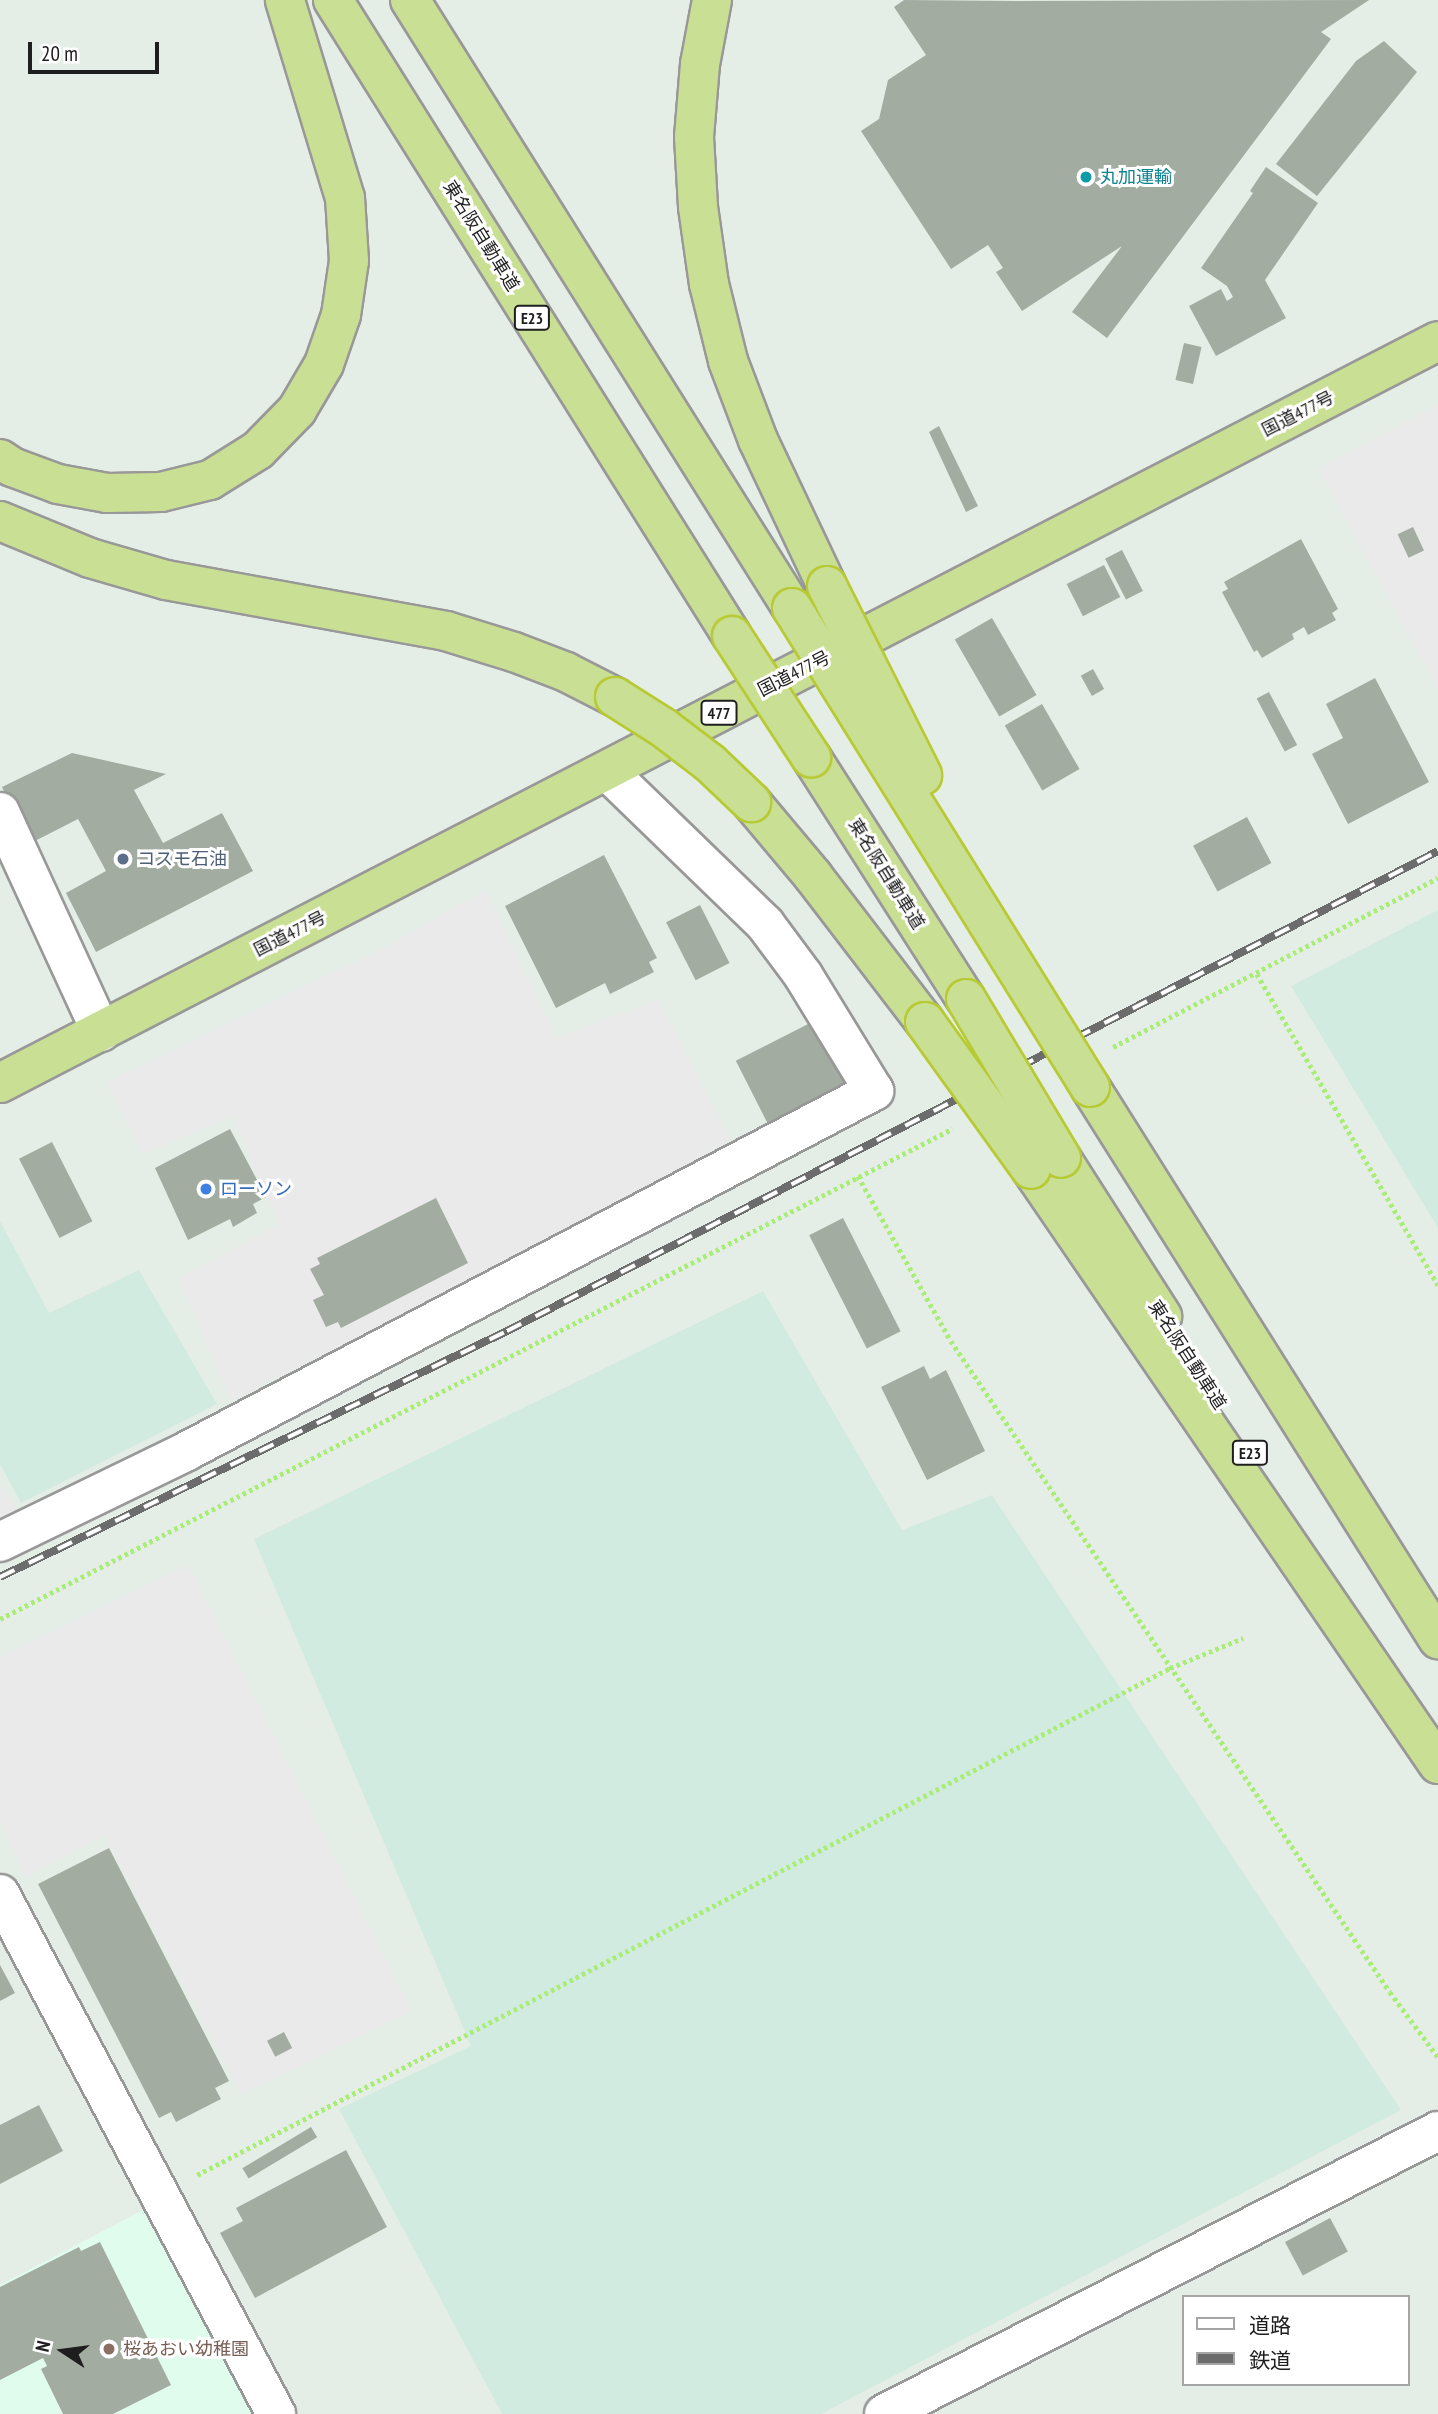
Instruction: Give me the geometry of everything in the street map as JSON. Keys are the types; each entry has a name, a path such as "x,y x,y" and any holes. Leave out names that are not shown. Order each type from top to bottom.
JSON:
{"highway":[{"path":"0,459 12,467 58,484 107,493 161,492 210,480 258,450 297,410 324,364 341,315 349,261 345,198 285,0"},
{"name":"東名阪自動車道","path":"333,0 732,636 966,999 1046,1163 1438,1749"},
{"path":"410,0 1438,1639"},
{"path":"712,0 700,64 694,137 698,207 709,284 728,361 758,440 827,586 1020,971"},
{"name":"国道477号","path":"0,1083 1438,341"},
{"path":"0,521 90,558 166,580 379,616 446,631 514,652 615,697 664,728 710,763 751,802 813,876 925,1022 1046,1163 1438,1764"}],"street":[{"path":"0,1542 187,1451 874,1091 803,975 765,924 607,771"},
{"path":"0,812 101,1032"},
{"path":"0,1894 276,2414"},
{"path":"884,2414 1438,2131"}],"path":[{"path":"1438,878 1257,974 1438,1285"},
{"path":"0,1619 858,1176 951,1341 1390,1992 1438,2057"},
{"path":"159,2194 1170,1668 1242,1639"}],"shaded area":[{"path":"1437,405 1438,407 1438,690 1318,468"},
{"path":"485,890 556,1037 659,1000 730,1140 542,1243 231,1401 178,1278 279,1224 232,1116 143,1154 106,1083 389,945"},
{"path":"1438,910 1438,1228 1291,986"},
{"path":"0,1221 49,1313 139,1270 217,1404 21,1503 0,1464"},
{"path":"763,1291 902,1530 992,1495 1401,2110 821,2414 502,2414 339,2109 471,2046 254,1539"},
{"path":"0,1484 19,1515 0,1524"},
{"path":"188,1565 411,2011 242,2094 104,1835 26,1878 0,1822 0,1657"},
{"name":"桜あおい幼稚園","path":"143,2210 252,2414 0,2414 0,2285"}],"building":[{"name":"丸加運輸","path":"904,0 1369,0 1321,32 1331,39 1107,338 1072,312 1122,246 1022,311 996,272 1003,268 988,245 951,269 861,131 879,119 888,80 926,55 894,7"},
{"path":"1384,41 1417,72 1317,196 1276,164 1356,61"},
{"path":"1266,167 1318,203 1265,280 1286,318 1216,356 1189,306 1221,289 1227,301 1233,297 1227,286 1201,268 1253,193 1250,191"},
{"path":"1184,343 1202,347 1193,384 1175,380"},
{"path":"939,426 978,506 966,512 929,432"},
{"path":"1413,527 1424,551 1409,558 1398,534"},
{"path":"1301,539 1338,609 1332,613 1336,620 1308,635 1304,627 1292,634 1294,639 1262,658 1257,650 1254,652 1222,592 1228,589 1224,582"},
{"path":"1122,550 1143,591 1126,600 1105,559"},
{"path":"1104,565 1120,597 1083,616 1067,584"},
{"path":"992,618 1036,695 999,717 955,640"},
{"path":"1093,669 1104,689 1092,696 1081,676"},
{"path":"1375,678 1429,782 1348,824 1312,754 1343,738 1326,704"},
{"path":"1269,692 1297,745 1285,752 1257,699"},
{"path":"1042,704 1080,769 1042,790 1005,726"},
{"path":"72,753 166,774 134,790 163,843 222,813 253,871 96,952 66,893 106,871 78,819 29,844 2,787"},
{"path":"1247,817 1271,863 1218,892 1193,846"},
{"path":"604,855 657,958 649,962 654,972 610,994 605,983 556,1008 505,906"},
{"path":"700,905 730,963 696,980 666,922"},
{"path":"816,1020 849,1085 769,1126 736,1061"},
{"path":"230,1129 266,1197 253,1204 257,1213 233,1227 230,1219 188,1240 155,1168"},
{"path":"52,1142 92,1221 59,1238 19,1159"},
{"path":"436,1198 468,1263 341,1328 338,1322 326,1327 313,1300 324,1295 310,1269 320,1264 317,1258"},
{"path":"843,1218 901,1331 867,1348 809,1235"},
{"path":"924,1366 930,1379 946,1370 985,1451 927,1480 881,1387"},
{"path":"109,1848 229,2081 215,2088 221,2099 176,2122 171,2112 159,2118 38,1884"},
{"path":"0,1965 15,1993 0,2001"},
{"path":"284,2032 292,2048 275,2057 267,2041"},
{"path":"39,2105 63,2151 0,2184 0,2125"},
{"path":"311,2127 317,2137 249,2178 242,2168"},
{"path":"346,2150 387,2227 255,2298 220,2233 243,2221 236,2208"},
{"path":"1330,2218 1348,2252 1303,2275 1285,2242"},
{"path":"100,2242 171,2385 113,2414 63,2414 41,2369 47,2366 43,2358 0,2380 0,2287 79,2247 81,2251"}],"railway":[{"path":"0,1577 507,1331 1438,851"}],"place":[{"name":"丸加運輸","path":"1086,177"},
{"name":"コスモ石油","path":"123,859"},
{"name":"ローソン","path":"206,1189"},
{"name":"桜あおい幼稚園","path":"109,2349"}]}
